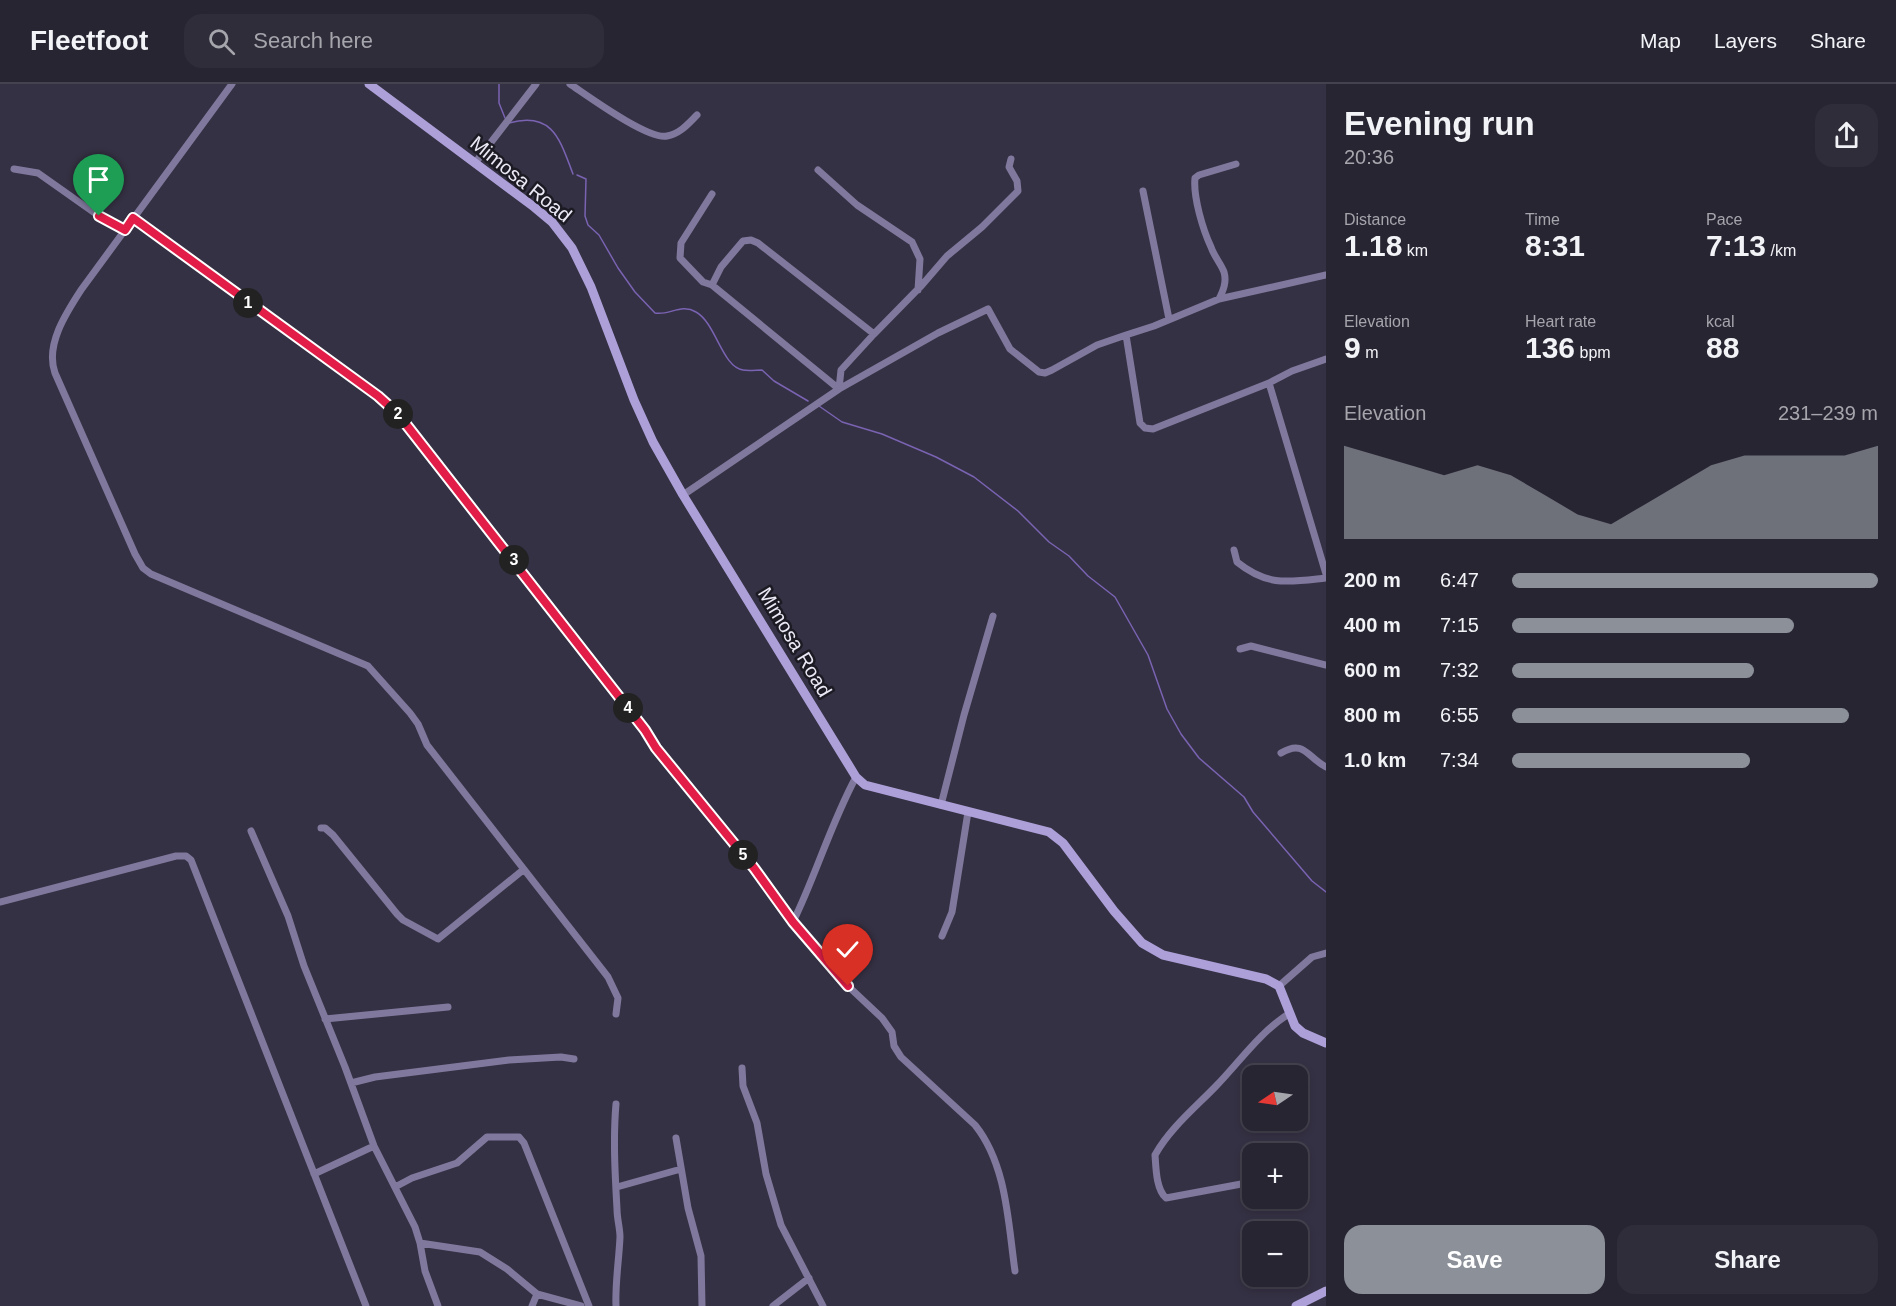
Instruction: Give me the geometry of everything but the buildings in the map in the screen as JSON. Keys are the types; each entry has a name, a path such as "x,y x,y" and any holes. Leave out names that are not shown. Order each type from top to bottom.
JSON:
{"street":[{"path":"232,84 133,218 69,310 52,352 52,362 140,562 151,574 371,668 410,713 418,724 427,745 608,977 618,998 616,1014"},
{"name":"Mimosa Road","path":"369,84 552,222 572,248 591,286 642,422 683,495 856,777"},
{"path":"475,164 536,84"},
{"path":"570,84 629,122 657,136 665,137 676,133 697,115"},
{"path":"838,389 842,370 874,334 918,290 947,256 982,227 1018,191 1017,182 1009,166 1011,159"},
{"path":"1219,299 1225,286 1224,271 1210,246 1205,231 1195,178 1236,164"},
{"path":"14,169 38,173 103,219 125,230"},
{"path":"818,170 857,205 912,242 920,259 918,290"},
{"path":"1143,191 1169,319"},
{"path":"712,194 681,243 680,258 703,282 712,285 838,389"},
{"path":"133,218 372,392 398,414 555,613 671,767 754,868 793,922 848,986 882,1018 892,1032 894,1046 901,1057 985,1137 1002,1183 1015,1271"},
{"path":"712,285 721,267 743,241 751,240 758,243 874,334"},
{"path":"683,495 838,389 938,333 988,309 1010,349 1039,372 1044,373 1097,345 1219,299 1326,274"},
{"path":"1126,335 1140,423 1145,428 1153,429 1326,359"},
{"path":"1234,550 1237,562 1262,578 1280,582 1326,576 1269,383"},
{"path":"941,806 964,715 993,616"},
{"path":"1240,649 1251,646 1326,665"},
{"path":"1281,753 1291,747 1300,747 1326,767"},
{"path":"793,922 846,794 856,777 865,784 941,806 1049,832 1063,843 1134,936 1152,950 1170,957 1266,979 1279,986 1295,1026 1303,1034 1326,1043"},
{"path":"942,936 952,912 968,812"},
{"path":"321,828 326,828 333,835 400,918 438,939 523,870"},
{"path":"251,831 288,916 304,966 374,1146 415,1227 425,1271 438,1306"},
{"path":"0,902 176,856 186,856 191,860 366,1306"},
{"path":"1279,986 1312,957 1326,953"},
{"path":"325,1019 448,1007"},
{"path":"1242,1184 1166,1198 1162,1195 1159,1184 1155,1155 1182,1121 1261,1035 1290,1013"},
{"path":"351,1083 375,1077 509,1060 574,1059"},
{"path":"742,1068 743,1086 757,1123 763,1160 776,1209 783,1228 823,1306"},
{"path":"616,1104 613,1134 616,1149 620,1237 615,1284 616,1306"},
{"path":"395,1187 412,1178 457,1163 487,1137 519,1137 524,1143 588,1306"},
{"path":"676,1138 688,1209 700,1248 702,1306"},
{"path":"314,1174 374,1146"},
{"path":"617,1187 681,1169"},
{"path":"420,1244 480,1252 507,1269 537,1294 581,1306"},
{"path":"772,1306 809,1278"},
{"path":"532,1306 537,1294"},
{"path":"1296,1306 1324,1296"}],"waterway":[{"path":"499,84 499,103 505,118"},
{"path":"509,123 524,120 536,121 553,131 564,150 573,174"},
{"path":"577,175 586,179 585,216 588,225 599,235 635,292 655,313 680,309 696,312 709,325 724,353 736,367 743,370 762,370 774,381 808,401"},
{"path":"819,406 842,422 882,434 936,457 974,477 1018,511 1049,542 1069,556 1088,576 1115,597 1148,655 1167,709 1181,734 1199,758 1244,797 1253,812 1312,881 1326,892"}],"route":[{"path":"99,216 125,230 133,218 159,235 243,299 378,396 398,414 489,528 645,730 656,748 754,868 805,937 848,986"}]}
